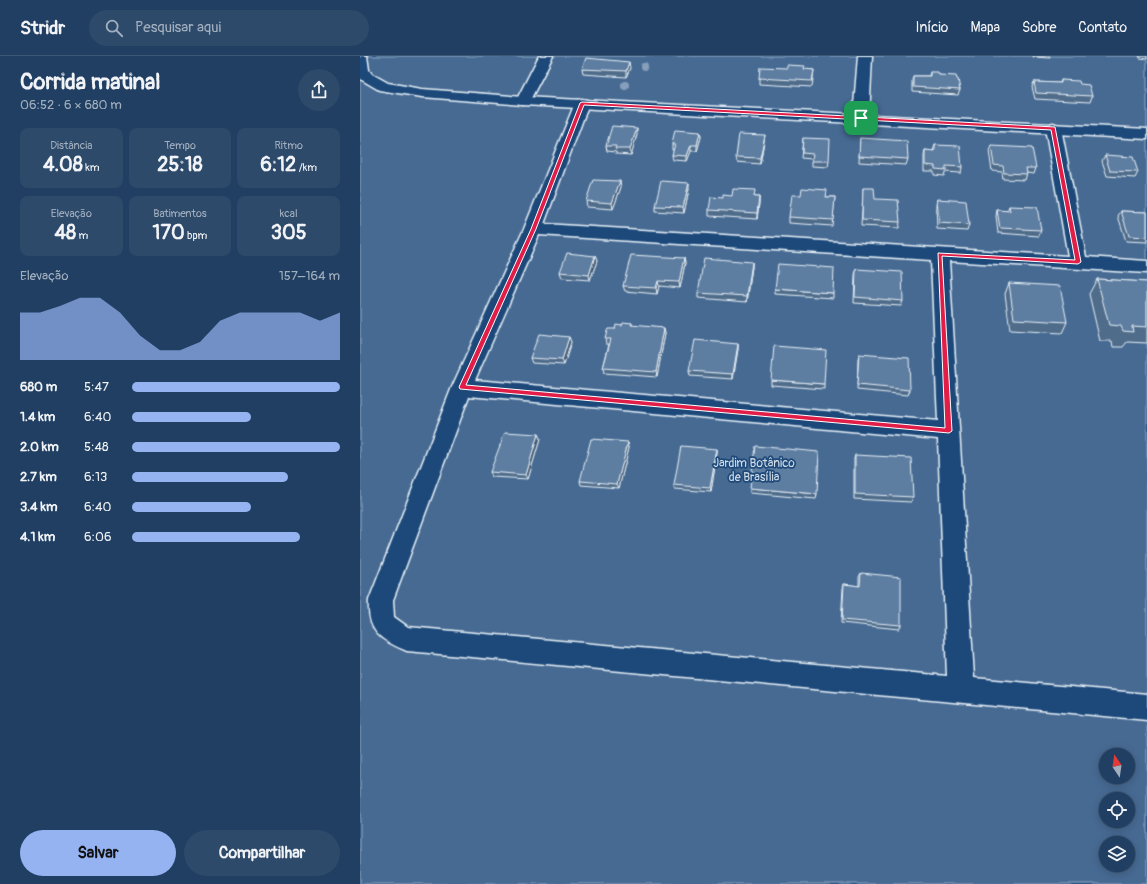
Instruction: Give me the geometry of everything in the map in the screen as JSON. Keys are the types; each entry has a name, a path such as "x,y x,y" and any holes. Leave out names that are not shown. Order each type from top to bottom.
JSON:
{"street":[{"path":"360,56 362,71 384,87 422,93 523,101 1147,134"},
{"path":"523,101 546,56"},
{"path":"861,118 865,56"},
{"path":"582,103 533,229 462,387 381,600 380,614 385,626 394,634 408,640 1147,707"},
{"path":"1053,128 1078,262"},
{"path":"533,229 1147,267"},
{"path":"940,254 960,689"},
{"path":"462,387 949,431"}],"green space":[{"name":"Jardim Botânico de Brasília","path":"360,56 1147,56 1147,884 360,884"}],"building":[{"path":"586,58 629,62 626,71 582,69"},
{"path":"787,65 805,66 804,69 814,70 812,81 759,78 760,67 787,68"},
{"path":"930,72 938,72 939,75 956,76 960,90 913,87 913,76 930,76"},
{"path":"1061,80 1079,81 1080,84 1089,85 1092,96 1036,93 1034,82 1061,83"},
{"path":"612,126 637,128 630,149 615,149 616,146 606,146"},
{"path":"675,130 700,132 697,145 691,145 687,156 672,155 675,144 672,144"},
{"path":"739,134 765,135 760,158 736,157"},
{"path":"803,138 830,139 829,161 812,161 813,154 802,153"},
{"path":"860,138 907,141 908,159 859,156"},
{"path":"935,145 960,146 962,167 946,166 946,170 935,169 935,166 925,165 925,150 935,151"},
{"path":"991,146 1032,148 1036,168 1026,168 1027,174 1004,173 1003,166 994,165"},
{"path":"1105,155 1133,157 1138,172 1110,171"},
{"path":"593,180 620,181 612,203 586,201"},
{"path":"661,181 689,183 683,207 655,206"},
{"path":"802,188 827,190 826,197 835,197 833,220 789,217 792,195 801,195"},
{"path":"863,188 874,188 875,199 898,200 900,222 862,220"},
{"path":"733,189 755,190 754,197 759,197 757,213 709,210 711,197 723,198 723,195 732,196"},
{"path":"937,199 966,201 969,225 939,223"},
{"path":"1009,206 1037,207 1041,230 1000,228 997,210 1010,211"},
{"path":"1121,211 1147,212 1147,237 1129,236"},
{"path":"567,253 595,256 589,275 560,272"},
{"path":"631,255 684,258 679,282 658,281 656,288 623,286"},
{"path":"704,258 752,262 747,296 698,293"},
{"path":"778,264 834,268 833,293 775,289"},
{"path":"856,269 902,272 903,301 855,297"},
{"path":"1097,279 1147,282 1147,327 1132,326 1133,332 1123,331 1121,326 1109,325"},
{"path":"1009,283 1060,286 1067,322 1014,319"},
{"path":"623,322 632,323 631,325 664,328 656,372 603,368 611,339 605,339 607,331 608,329 615,329 616,324 622,325"},
{"path":"539,334 569,337 562,360 530,358"},
{"path":"695,340 738,344 733,374 689,371"},
{"path":"774,346 826,350 824,384 771,380"},
{"path":"859,354 909,358 910,390 857,385"},
{"path":"505,432 538,434 526,475 490,472"},
{"path":"591,439 628,442 617,484 580,481"},
{"path":"681,446 717,449 710,488 674,485"},
{"path":"755,446 819,452 817,494 750,488"},
{"path":"855,455 911,458 913,497 855,494"},
{"path":"861,573 901,577 901,625 842,620 844,584 860,586"}],"route":[{"path":"582,103 861,118 1053,128 1078,262 940,254 949,431 462,387 533,229 582,103"}]}
